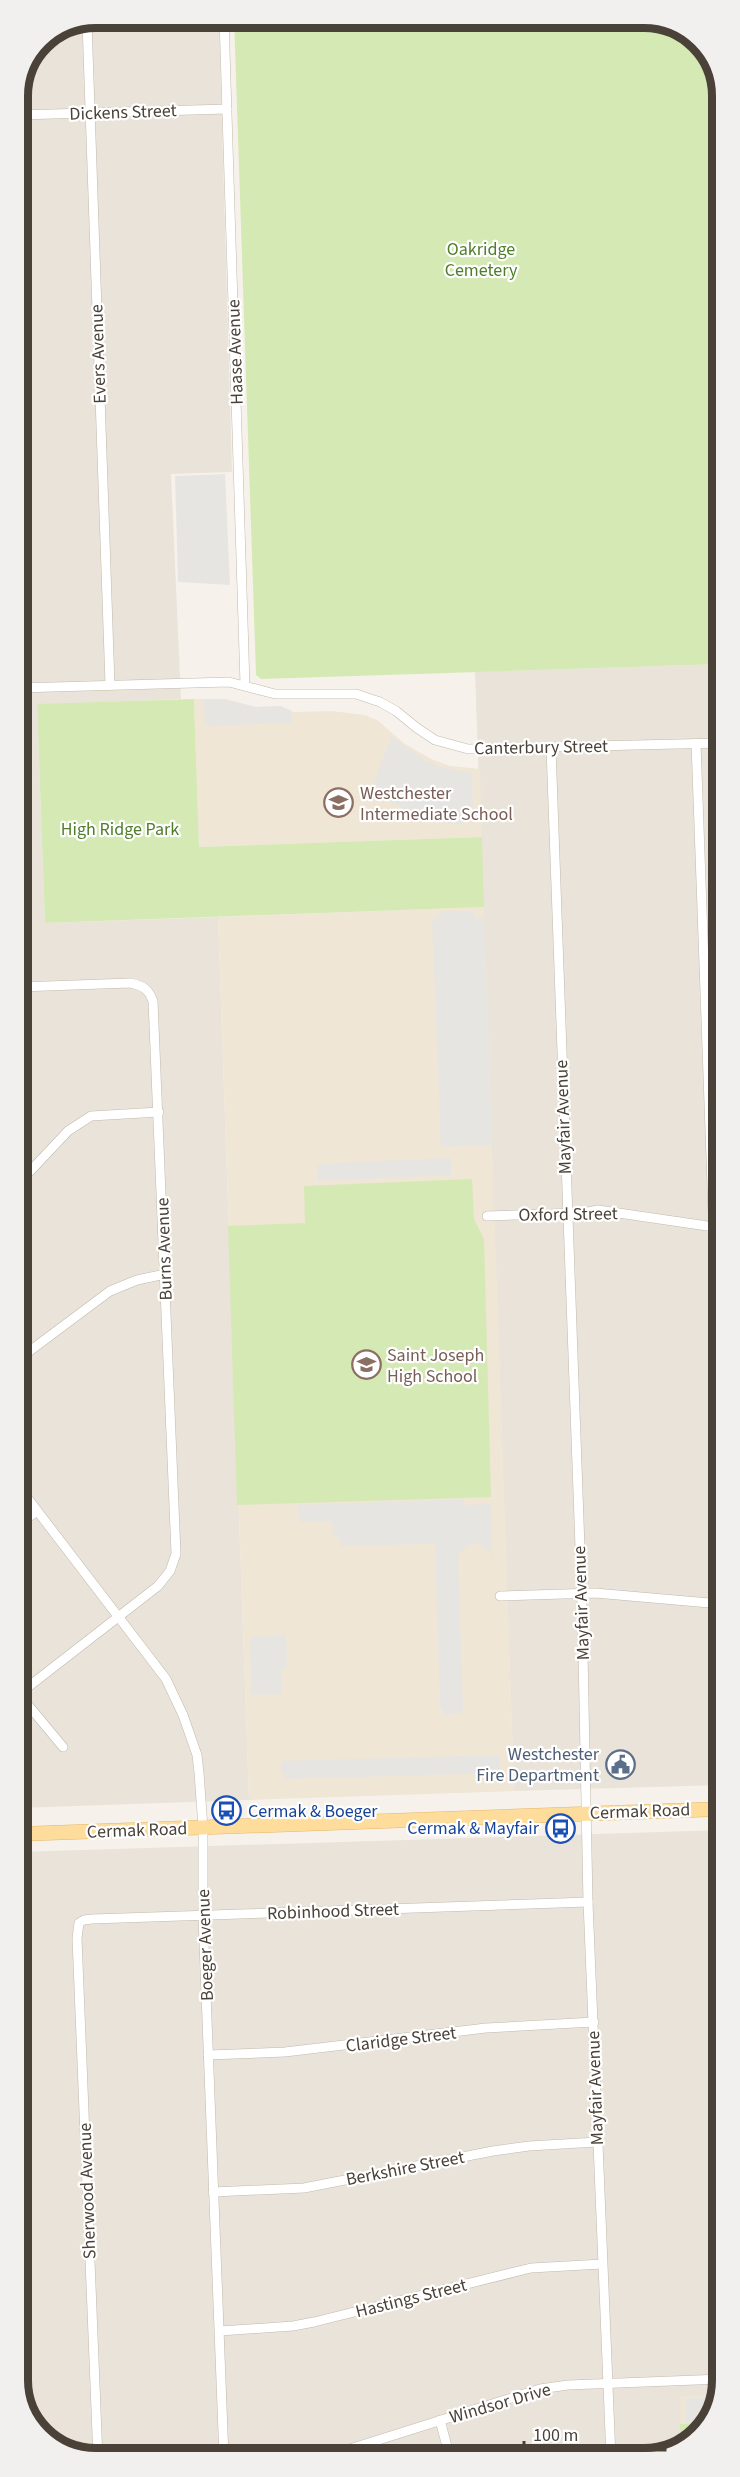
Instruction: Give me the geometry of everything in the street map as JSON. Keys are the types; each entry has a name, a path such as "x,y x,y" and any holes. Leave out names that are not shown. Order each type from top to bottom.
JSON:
{"main road":[{"name":"Cermak Road","path":"28,1834 711,1809"}],"street":[{"name":"Haase Avenue","path":"224,28 245,685"},
{"name":"Evers Avenue","path":"87,29 110,685"},
{"name":"Dickens Street","path":"28,116 227,109"},
{"name":"Canterbury Street","path":"28,688 229,682 275,694 345,693 370,698 396,711 426,735 459,748 483,750 711,743"},
{"path":"696,743 711,1074"},
{"name":"Mayfair Avenue","path":"551,748 581,1593 588,1902 611,2448"},
{"name":"Burns Avenue","path":"28,987 130,983 143,986 150,992 153,1001 176,1554 170,1571 158,1586 28,1687"},
{"path":"28,1173 68,1131 92,1116 159,1112"},
{"name":"Oxford Street","path":"487,1216 607,1211 711,1227"},
{"path":"28,1352 110,1291 137,1280 165,1274"},
{"name":"Boeger Avenue","path":"28,1499 166,1678 183,1715 196,1755 203,1827 203,1916 224,2448"},
{"path":"28,1518 37,1511"},
{"path":"500,1596 581,1593 711,1603"},
{"path":"28,1705 63,1747"},
{"name":"Robinhood Street","path":"79,1923 92,1919 588,1902"},
{"name":"Sherwood Avenue","path":"79,1923 77,1938 98,2448"},
{"name":"Claridge Street","path":"208,2055 285,2052 486,2028 594,2022"},
{"name":"Berkshire Street","path":"213,2192 304,2188 529,2145 597,2142"},
{"name":"Hastings Street","path":"220,2331 293,2326 314,2322 531,2268 602,2264"},
{"name":"Windsor Drive","path":"352,2448 540,2388 711,2379"},
{"path":"440,2420 447,2448"}],"shaded area":[{"path":"97,28 219,28 232,472 171,474 181,699 37,705 45,923 218,917 249,1800 28,1808 28,97 34,71 40,59 49,49 59,40 71,34"},
{"path":"225,474 230,585 178,582 175,476"},
{"path":"711,664 711,1785 514,1791 475,672"},
{"name":"Westchester Intermediate School","path":"194,699 224,699 256,707 281,706 294,712 332,711 364,715 377,720 405,744 431,759 450,766 480,769 482,837 199,847"},
{"path":"204,699 224,699 256,707 281,706 291,711 291,723 205,726"},
{"path":"391,736 425,761 443,768 472,773 473,810 470,821 458,825 432,820 416,815 378,795 374,784"},
{"name":"Saint Joseph High School","path":"484,907 514,1791 249,1800 218,917"},
{"path":"441,911 473,911 475,917 484,917 492,1145 441,1147 432,919 438,918"},
{"path":"451,1158 451,1175 318,1181 317,1164"},
{"path":"464,1499 464,1505 491,1504 492,1558 489,1550 478,1543 467,1546 458,1555 463,1711 443,1715 442,1707 440,1707 435,1544 341,1546 340,1537 333,1537 332,1521 299,1522 298,1505"},
{"path":"286,1635 287,1668 281,1668 282,1694 251,1695 250,1637"},
{"path":"499,1755 499,1773 286,1779 281,1770 281,1761"},
{"path":"711,1830 711,2380 708,2402 695,2425 669,2443 643,2448 92,2448 71,2443 52,2432 43,2422 32,2402 28,2380 28,1852"},
{"path":"710,2395 695,2425 681,2437 680,2396"},
{"path":"709,2397 696,2424 686,2424 685,2398"}],"green space":[{"name":"Oakridge Cemetery","path":"234,28 648,29 669,34 681,40 695,52 702,63 710,83 711,97 711,664 261,679 256,675"},
{"name":"High Ridge Park","path":"194,699 199,847 482,837 484,907 45,923 37,704"},
{"path":"472,1179 474,1219 484,1239 491,1497 237,1505 228,1226 305,1223 304,1186"},
{"path":"696,2423 681,2437 680,2424"}],"place":[{"name":"Westchester Intermediate School","path":"339,803"},
{"name":"Saint Joseph High School","path":"366,1365"},
{"name":"Westchester Fire Department","path":"620,1764"},
{"name":"Cermak & Boeger","path":"227,1811"},
{"name":"Cermak & Mayfair","path":"560,1828"}]}
